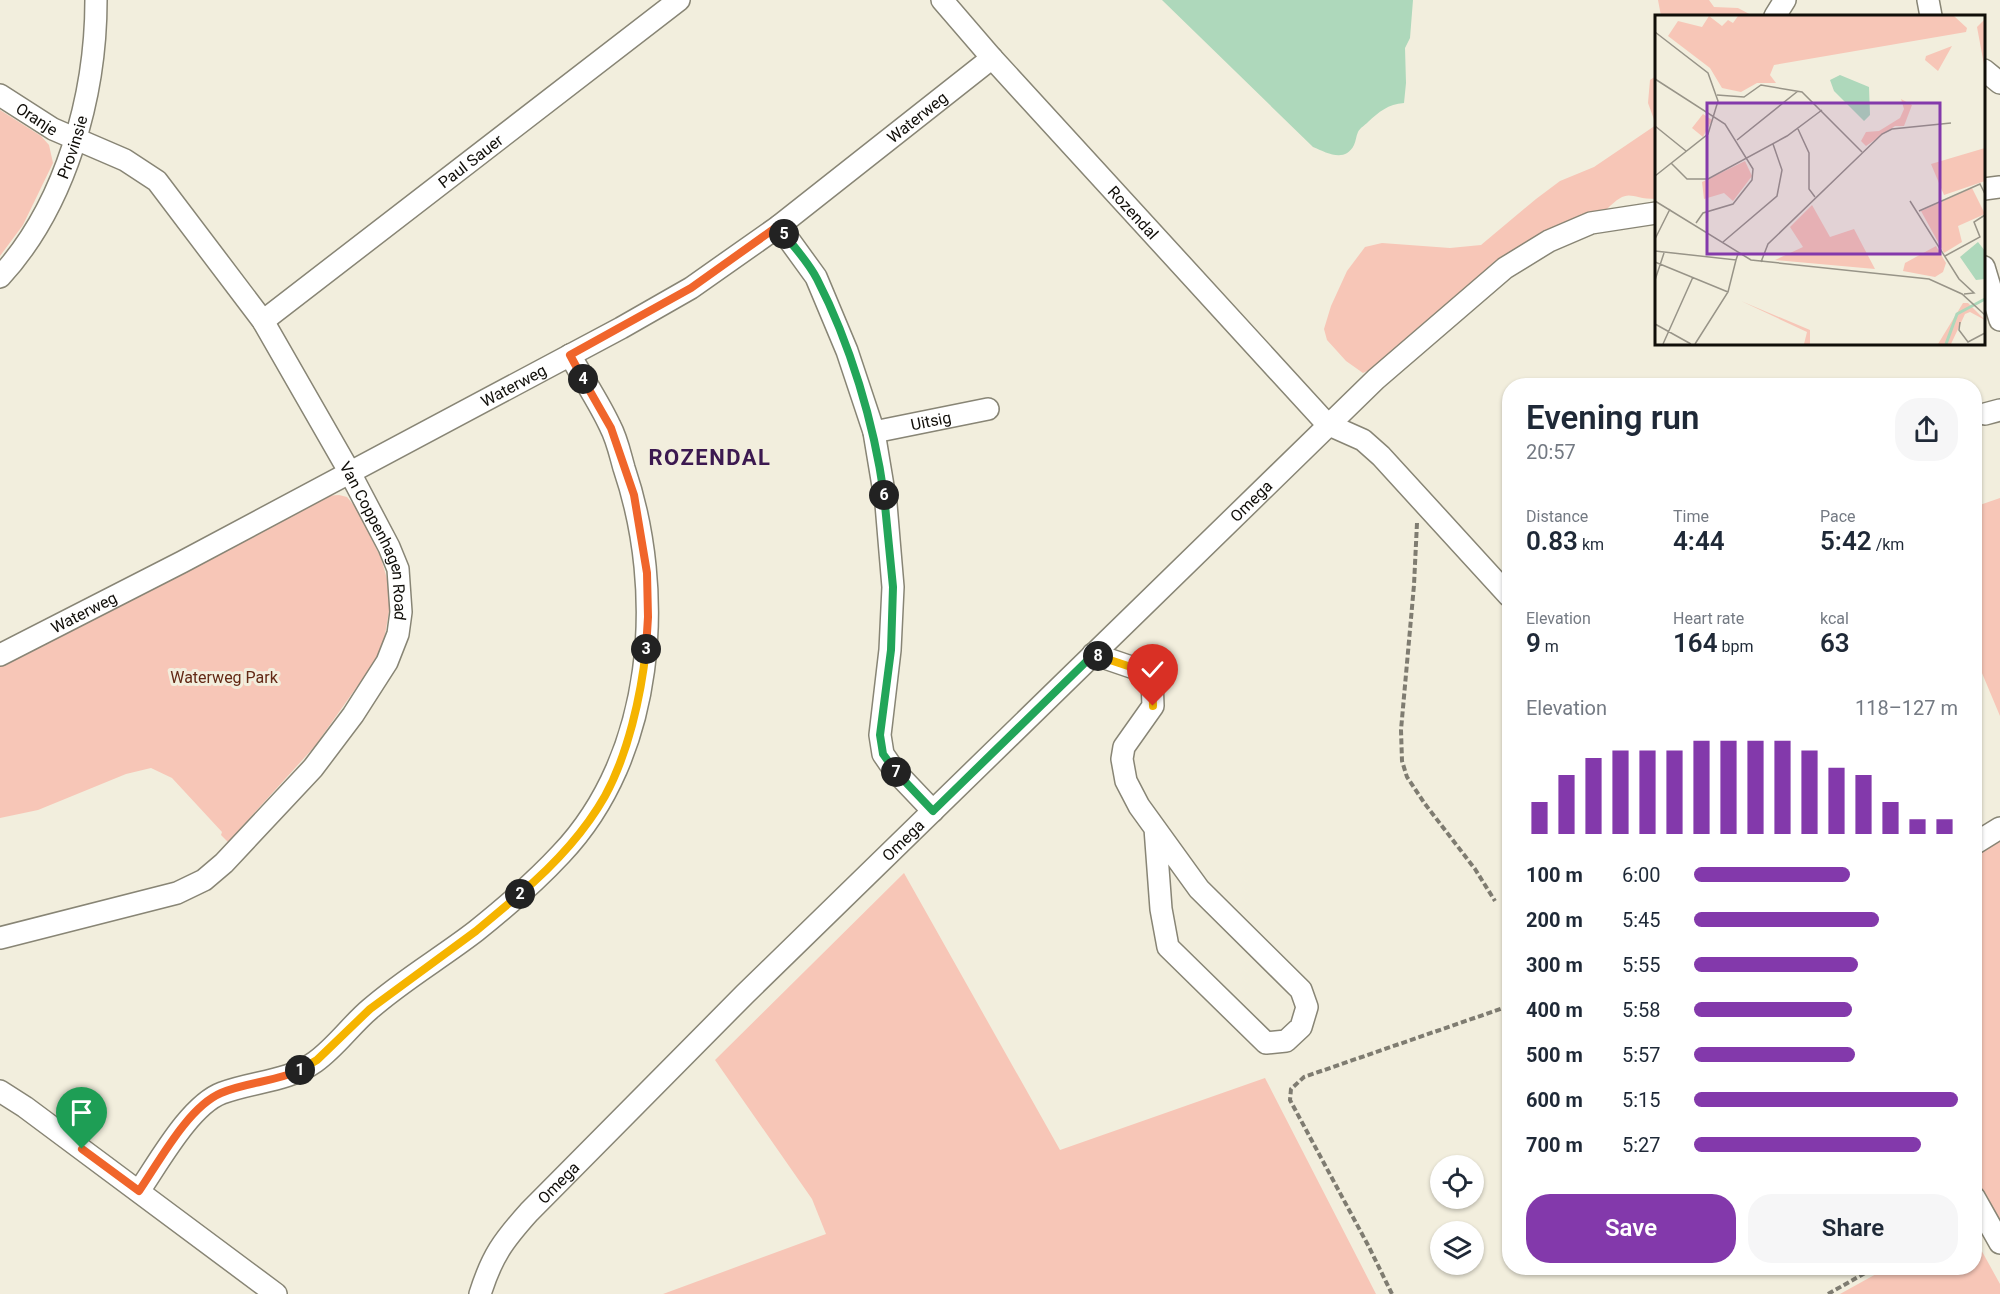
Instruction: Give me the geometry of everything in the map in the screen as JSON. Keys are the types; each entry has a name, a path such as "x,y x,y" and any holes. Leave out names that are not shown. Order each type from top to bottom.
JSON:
{"street":[{"name":"Provinsie","path":"0,277 40,223 62,180 90,83 96,36 96,0"},
{"name":"Paul Sauer","path":"263,321 679,0"},
{"name":"Rozendal","path":"942,0 992,58 1327,424"},
{"path":"1776,15 1785,0"},
{"path":"1928,0 1931,15"},
{"name":"Waterweg","path":"0,655 162,572 691,288 778,226 992,58"},
{"path":"1985,72 2000,83"},
{"name":"Oranje","path":"0,95 53,129 75,139"},
{"name":"Van Coppenhagen Road","path":"0,938 177,893 204,880 225,863 314,768 353,715 387,662 398,634 401,612 398,569 389,547 349,471 263,321 157,181 125,160 75,139"},
{"path":"1985,189 2000,187"},
{"name":"Omega","path":"480,1294 487,1270 502,1242 529,1212 745,994 1327,424 1505,268 1549,241 1591,223 1655,213"},
{"path":"778,226 816,277 847,351 874,432 886,504 893,587 891,650 880,735 883,754 894,770 933,811"},
{"path":"1985,273 2000,321"},
{"path":"139,1191 190,1117 204,1102 221,1093 285,1078 317,1060 370,1009 476,931 531,885 563,852 591,818 606,794 629,734 639,694 648,617 647,573 634,495 611,428 570,355"},
{"name":"Uitsig","path":"874,432 988,409"},
{"path":"1327,424 1363,440 1381,456 1502,588"},
{"path":"1094,654 1140,670 1152,679 1153,706 1124,747 1122,759 1126,781 1140,806 1199,889 1301,990 1307,1007 1301,1027 1286,1041 1266,1043 1168,947 1161,909 1155,828"},
{"path":"1982,839 2000,828"},
{"path":"0,1090 139,1191 273,1293"},
{"path":"1982,1211 2000,1243"}],"path":[{"path":"1416,496 1414,585 1401,730 1402,761 1407,777 1475,868 1495,901"},
{"path":"1392,1294 1290,1100 1291,1089 1304,1077 1502,1008"},
{"path":"1828,1294 1862,1275"}],"green space":[{"path":"1658,0 1709,0 1714,7 1738,8 1751,15 1661,15"},
{"path":"1655,77 1655,122 1648,103 1650,80"},
{"path":"0,110 41,136 49,145 53,163 23,225 0,256"},
{"path":"1655,126 1655,199 1630,195 1620,198 1606,210 1380,365 1363,373 1346,361 1327,340 1324,329 1331,306 1347,271 1365,247 1382,243 1450,248 1481,245 1560,181 1594,167"},
{"name":"Waterweg Park","path":"325,496 347,497 357,509 381,558 389,586 390,606 383,646 373,664 315,746 228,842 221,835 222,832 172,778 151,768 126,774 38,810 0,818 0,664"},
{"path":"2000,498 2000,716 1982,673 1982,504"},
{"path":"2000,834 2000,1231 1982,1198 1982,845"},
{"path":"904,873 1060,1150 1265,1078 1376,1294 663,1294 826,1234 812,1199 715,1060"},
{"path":"1982,1251 2000,1284 2000,1294 1840,1294 1874,1275 1982,1275"}],"shaded area":[{"path":"1162,0 1413,0 1410,38 1405,48 1404,103 1388,107 1372,118 1359,131 1354,145 1346,154 1330,154 1313,147"}],"district":[{"name":"ROZENDAL","path":"710,457"}],"route":[{"path":"82,1149 139,1191 190,1117 204,1102 221,1093 285,1078 317,1060 370,1009 476,931 531,885 563,852 591,818 606,794 615,772 629,734 639,694 648,617 647,573 634,495 611,428 570,355 691,288 778,226 816,277 847,351 874,432 886,504 893,587 891,650 880,735 883,754 894,770 933,811 1094,654 1140,670 1152,679 1153,706"}]}
